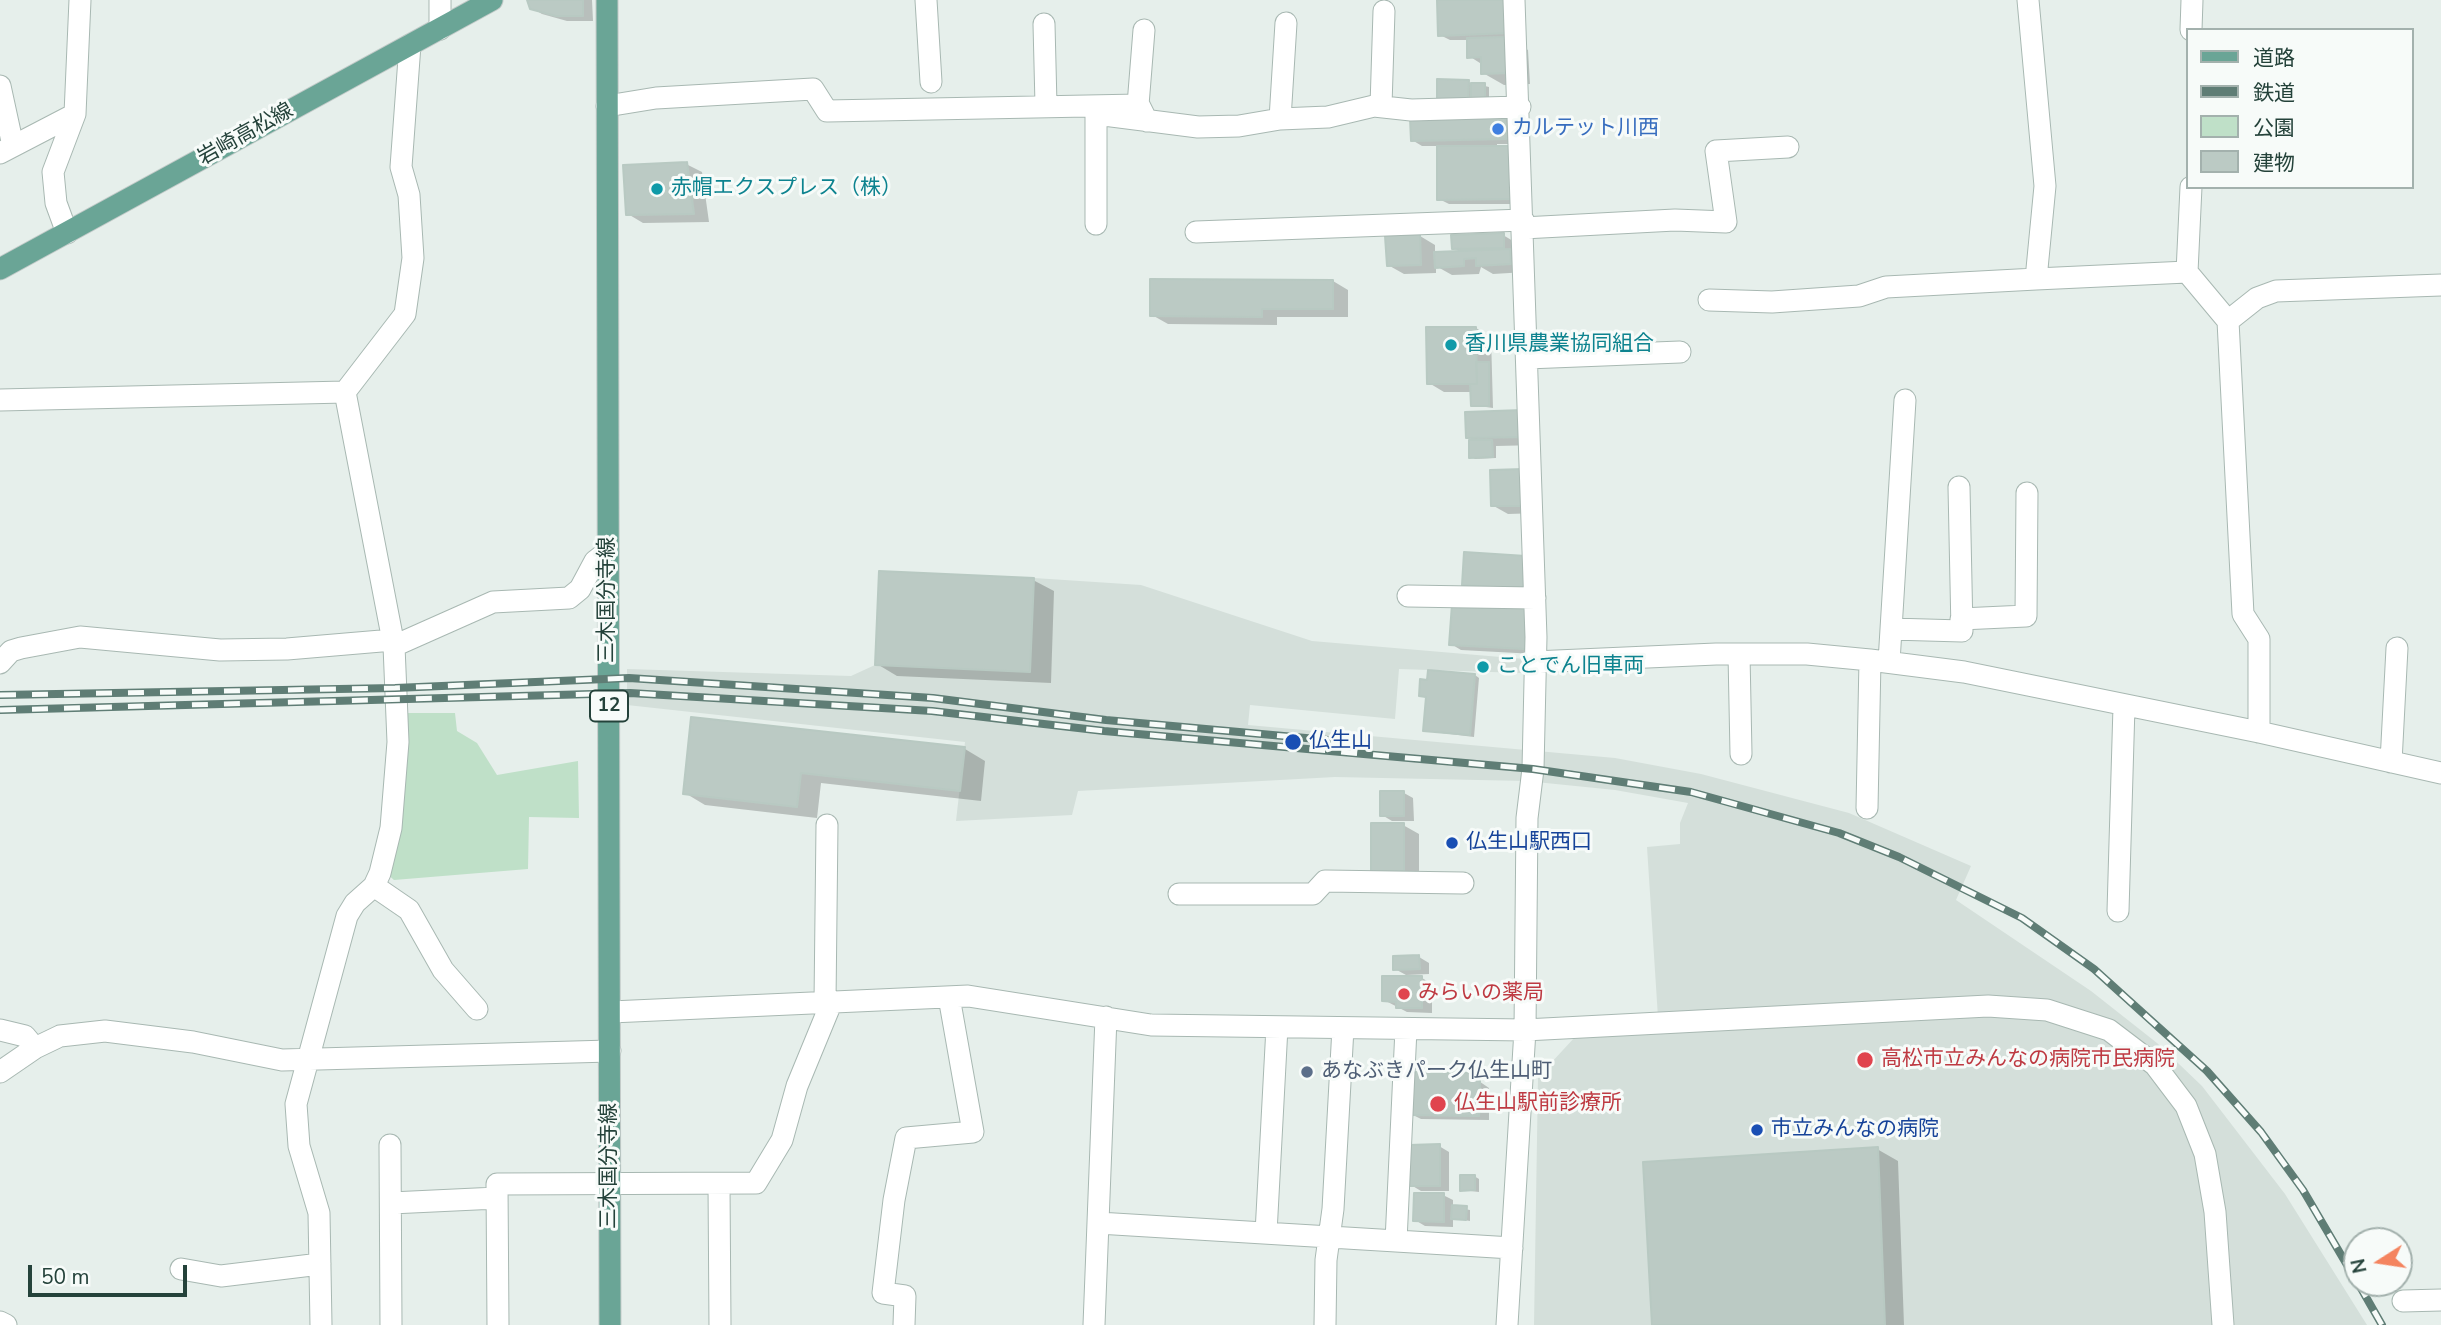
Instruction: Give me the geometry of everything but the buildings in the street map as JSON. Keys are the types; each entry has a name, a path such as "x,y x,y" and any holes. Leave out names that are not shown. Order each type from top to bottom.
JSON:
{"main road":[{"name":"岩崎高松線","path":"0,269 492,0"},
{"name":"三木国分寺線","path":"607,0 610,1325"}],"street":[{"path":"67,233 56,204 53,172 75,114 80,0"},
{"path":"440,0 440,29"},
{"path":"926,0 930,82"},
{"path":"1507,1325 1525,1030 1527,818 1533,769 1535,598 1520,107 1514,0"},
{"path":"2028,0 2045,186 2036,279"},
{"path":"2191,28 2192,0"},
{"path":"1381,106 1384,11"},
{"path":"1280,119 1286,23"},
{"path":"1044,24 1046,105"},
{"path":"1142,113 1144,30"},
{"path":"321,1325 319,1213 296,1126 296,1104 347,916 355,903 374,886 391,828 398,742 393,643 345,392 405,314 413,258 409,195 401,167 410,45"},
{"path":"0,86 7,150 75,114"},
{"path":"607,106 656,98 813,89 827,111 1046,105 1142,113 1198,127 1239,126 1280,119 1328,117 1381,106 1411,110 1520,107"},
{"path":"1096,225 1096,114 1142,113"},
{"path":"1196,232 1675,220 1726,222 1716,152 1788,147"},
{"path":"2191,189 2187,272 2228,321 2243,614 2259,639 2259,732"},
{"path":"1709,300 1772,302 1859,296 1886,287 2187,272"},
{"path":"2228,321 2257,298 2276,291 2441,285"},
{"path":"1527,358 1680,352"},
{"path":"0,400 345,392"},
{"path":"1867,808 1879,661 1891,629 1905,400"},
{"path":"1891,629 1962,631 1959,487"},
{"path":"1961,619 2026,616 2027,493"},
{"path":"0,663 11,652 21,648 80,637 220,650 393,643 493,602 569,598 580,589 595,561 608,551"},
{"path":"1408,596 1535,598"},
{"path":"2391,762 2397,648"},
{"path":"1534,662 1739,654 1807,654 1879,661 1964,672 2259,732 2441,773"},
{"path":"1739,654 1741,754"},
{"path":"2118,911 2124,706"},
{"path":"498,1325 497,1184 755,1183 782,1140 797,1086 829,1001 827,825"},
{"path":"1179,894 1313,894 1325,881 1463,883"},
{"path":"374,886 409,910 443,970 477,1009"},
{"path":"611,1012 968,996 1151,1025 1525,1030 1987,1006 2048,1010 2109,1030 2155,1065 2186,1106 2205,1154 2215,1212 2223,1325"},
{"path":"904,1325 905,1296 883,1293 894,1200 906,1138 973,1132 949,997"},
{"path":"1094,1325 1106,1017"},
{"path":"1266,1233 1277,1027"},
{"path":"1325,1325 1326,1260 1330,1237 1343,1028"},
{"path":"1396,1241 1406,1029"},
{"path":"0,1030 25,1036 35,1048"},
{"path":"0,1072 35,1048 69,1034 105,1031 193,1042 269,1059 306,1061 610,1051"},
{"path":"390,1145 391,1325"},
{"path":"719,1184 720,1325"},
{"path":"391,1203 497,1198"},
{"path":"1098,1223 1512,1248"},
{"path":"181,1269 221,1276 320,1264"},
{"path":"2403,1301 2441,1300"},
{"path":"0,1322 6,1325"}],"shaded area":[{"name":"高松市立みんなの病院市民病院","path":"1034,578 1141,585 1312,641 1524,659 1522,673 1399,669 1395,719 1250,705 1248,725 1615,758 1701,774 1849,813 1971,866 1956,900 2091,991 2157,1043 2202,1086 2285,1194 2343,1287 2343,1297 2349,1297 2367,1325 1534,1325 1538,1077 1575,1037 1659,1033 1647,847 1680,844 1680,823 1688,803 1615,790 1526,781 1335,777 1078,791 1072,815 956,821 965,742 627,705 627,669 851,676 875,665 1030,672"}],"green space":[{"path":"400,713 455,713 457,731 477,743 497,775 578,761 579,818 529,817 528,869 394,880 384,871"}],"railway":[{"path":"0,695 395,688 629,678 933,698 1106,720 1328,740"},
{"path":"0,710 630,693 932,711 1104,731 1533,769 1691,792 1839,833 1899,857 2022,918 2094,969 2207,1071 2261,1132 2303,1190 2343,1258"},
{"path":"2366,1297 2382,1325"}],"place":[{"name":"カルテット川西","path":"1498,129"},
{"name":"赤帽エクスプレス（株）","path":"657,189"},
{"name":"香川県農業協同組合","path":"1451,345"},
{"name":"ことでん旧車両","path":"1483,667"},
{"name":"仏生山","path":"1293,742"},
{"name":"仏生山駅西口","path":"1452,843"},
{"name":"みらいの薬局","path":"1404,994"},
{"name":"高松市立みんなの病院市民病院","path":"1865,1060"},
{"name":"あなぶきパーク仏生山町","path":"1307,1072"},
{"name":"仏生山駅前診療所","path":"1438,1104"},
{"name":"市立みんなの病院","path":"1757,1130"}]}
